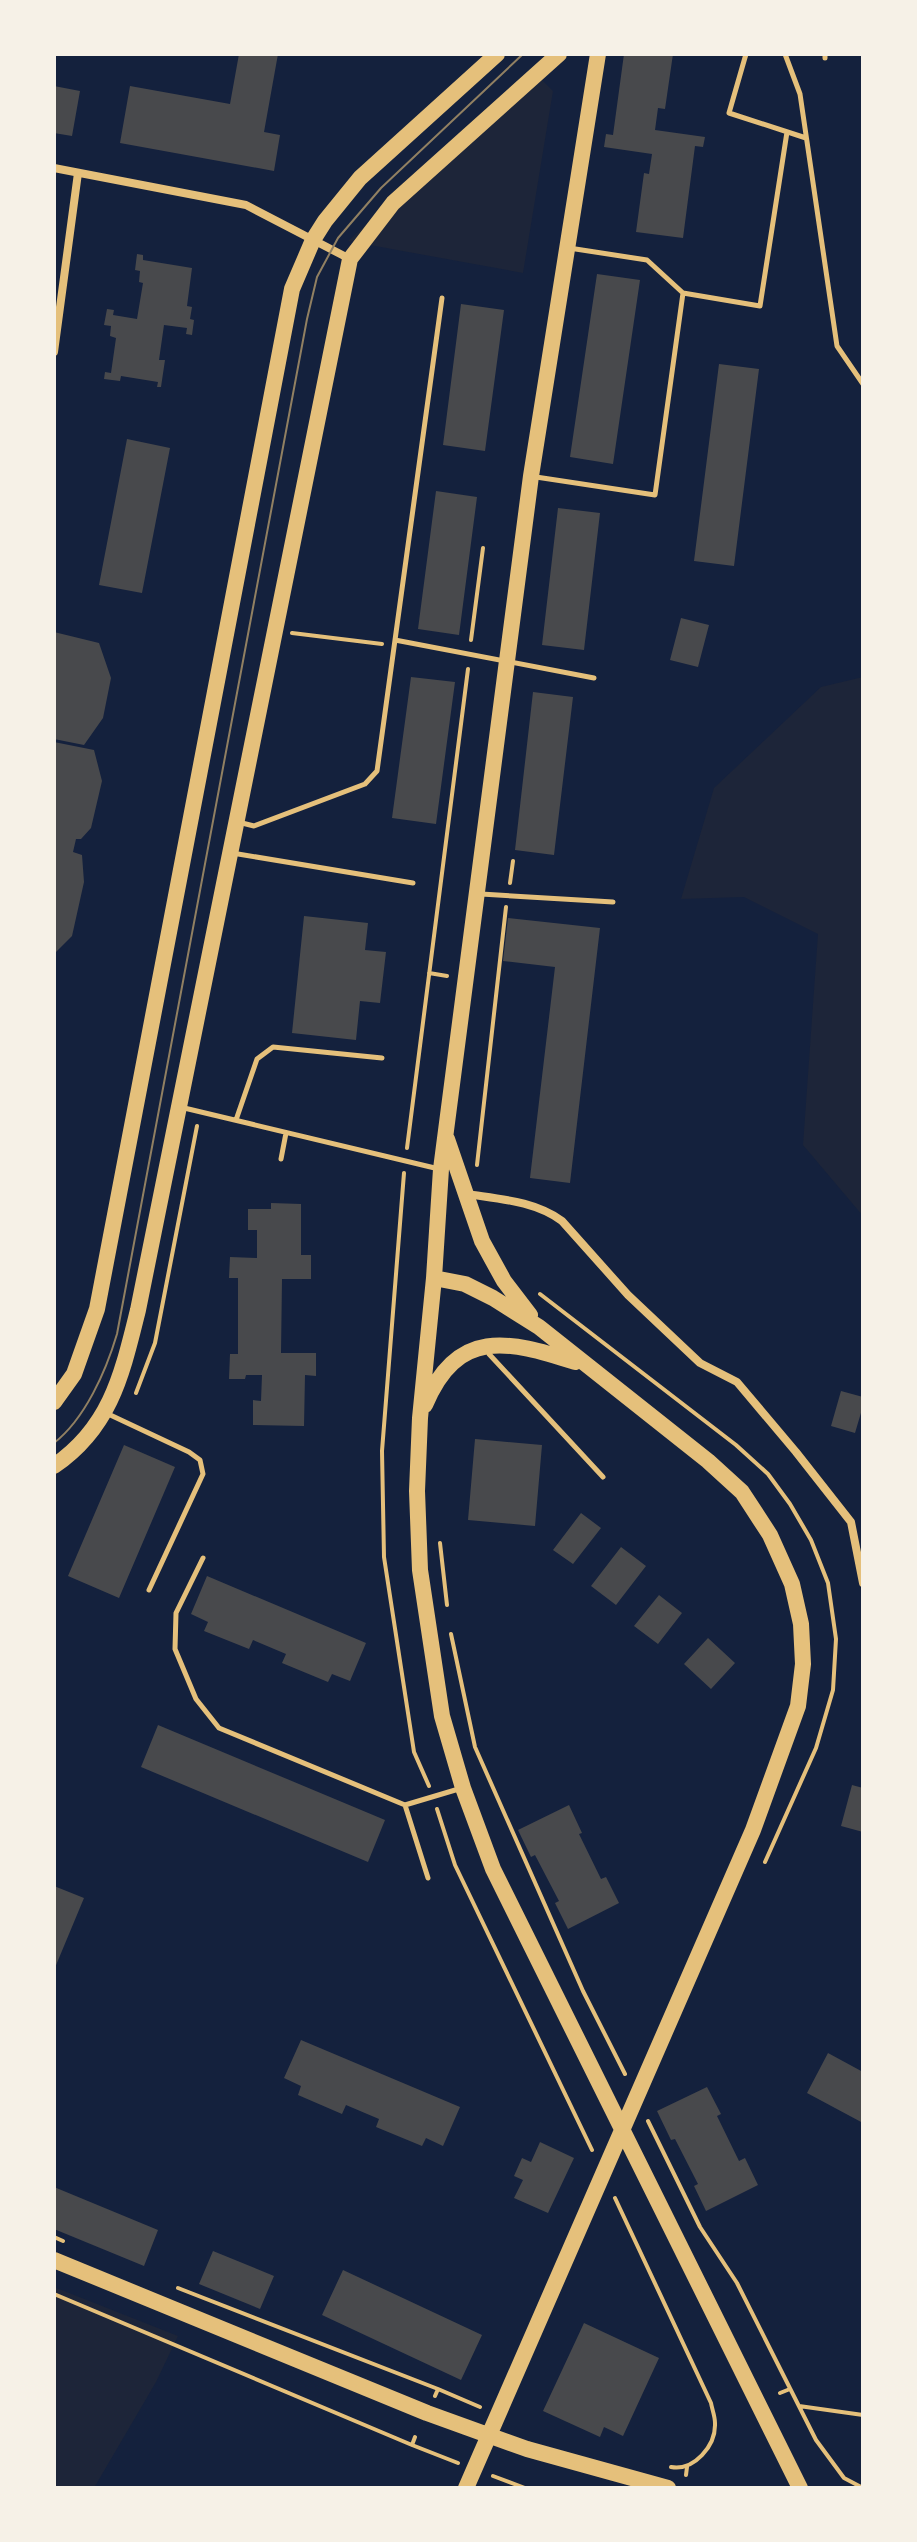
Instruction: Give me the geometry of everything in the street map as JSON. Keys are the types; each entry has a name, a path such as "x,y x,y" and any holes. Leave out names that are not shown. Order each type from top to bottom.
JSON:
{"main road":[{"path":"54,1402 74,1374 97,1309 292,289 313,240 360,178 497,54"},
{"path":"54,1466 92,1431 105,1413 116,1392 138,1310 350,259 393,203 559,54"},
{"path":"598,54 531,476 445,1134 420,1418 417,1491 420,1570 442,1716 463,1788 493,1869 800,2488"},
{"path":"445,1134 471,1195 482,1241 504,1281 539,1327"},
{"path":"434,1278 465,1284 539,1327 708,1461 742,1492 770,1535 792,1584 801,1624 803,1664 798,1706 764,1801 717,1916 466,2488"},
{"path":"420,1418 431,1389 444,1369 458,1357 489,1345 536,1349 587,1366"},
{"path":"54,2260 427,2413 527,2449 668,2488"}],"street":[{"path":"54,168 246,205 350,259"},
{"path":"54,352 78,173"},
{"path":"471,1195 532,1205 562,1221 628,1295 700,1363 737,1382 851,1522 863,1583"}],"lane":[{"path":"746,54 729,113 806,138"},
{"path":"785,54 800,94 837,346 863,384"},
{"path":"567,247 647,260 683,293 760,306 787,132"},
{"path":"531,476 655,495 683,293"},
{"path":"237,822 254,826 365,784 377,771 442,298"},
{"path":"395,643 594,678"},
{"path":"231,852 413,883"},
{"path":"476,894 613,902"},
{"path":"236,1120 257,1059 273,1047 382,1058"},
{"path":"179,1107 441,1169"},
{"path":"281,1159 286,1133"},
{"path":"489,1345 489,1354 603,1477"},
{"path":"105,1413 200,1460 203,1474 149,1590"},
{"path":"203,1558 176,1613 175,1649 196,1699 219,1728 405,1805 463,1788"},
{"path":"405,1805 428,1878"}],"path":[{"path":"289,633 395,643"},
{"path":"471,1195 513,861"},
{"path":"533,1287 736,1445 768,1474 811,1540 828,1583 836,1639 833,1690 816,1748 765,1862"},
{"path":"439,1534 448,1609"},
{"path":"449,1624 475,1747 583,1991 625,2074"},
{"path":"645,2116 700,2227 737,2283 816,2440 844,2478 861,2485"},
{"path":"54,2237 68,2243"},
{"path":"167,2283 438,2389 435,2396"},
{"path":"54,2294 412,2445 415,2437"},
{"path":"780,2393 790,2389"},
{"path":"799,2406 863,2415"},
{"path":"714,2418 724,2414"},
{"path":"686,2475 687,2467"}],"shaded area":[{"path":"540,78 553,91 523,273 348,241 526,80"},
{"path":"863,677 863,1216 803,1145 818,934 744,897 681,899 714,788 821,687"},
{"path":"54,2287 178,2336 156,2382 94,2488 54,2488"}],"building":[{"path":"239,54 278,54 264,132 280,135 274,171 120,143 130,86 230,104"},
{"path":"624,54 673,54 665,109 658,108 655,130 705,137 703,147 695,146 683,238 636,232 644,173 649,174 652,154 604,147 606,134 613,135"},
{"path":"54,86 80,91 72,136 54,133"},
{"path":"137,254 143,255 143,260 192,268 187,306 192,307 192,335 186,334 187,328 164,325 159,360 165,360 161,387 157,387 158,382 121,376 120,381 104,379 105,372 111,373 116,338 110,336 111,326 104,325 107,309 114,310 113,315 137,319 143,283 139,282 140,271 135,270"},
{"path":"597,274 640,280 613,464 570,457"},
{"path":"461,304 504,310 485,451 443,445"},
{"path":"719,364 759,369 734,566 694,561"},
{"path":"127,439 170,448 142,593 99,585"},
{"path":"436,491 477,497 459,635 418,629"},
{"path":"558,508 600,513 584,650 542,645"},
{"path":"681,618 709,625 698,667 670,660"},
{"path":"54,632 99,643 111,678 103,718 84,745 54,739"},
{"path":"411,677 455,682 436,824 392,818"},
{"path":"533,692 573,697 554,855 515,850"},
{"path":"54,742 94,750 102,781 91,828 81,839 76,839 73,852 82,855 84,882 72,936 54,954"},
{"path":"304,916 368,923 365,950 386,952 380,1003 360,1001 356,1040 292,1033"},
{"path":"508,918 600,928 570,1183 530,1178 555,967 503,961"},
{"path":"271,1203 301,1204 301,1255 311,1255 311,1279 282,1279 281,1353 316,1353 316,1376 305,1375 304,1426 253,1425 253,1400 261,1401 262,1375 229,1379 230,1354 238,1354 238,1278 229,1278 230,1257 257,1258 257,1230 248,1230 248,1209 271,1209"},
{"path":"841,1391 863,1397 855,1433 831,1426"},
{"path":"475,1439 542,1445 535,1526 468,1520"},
{"path":"124,1445 175,1467 119,1598 68,1576"},
{"path":"581,1513 601,1528 573,1564 553,1550"},
{"path":"621,1547 646,1566 616,1605 591,1586"},
{"path":"207,1576 366,1643 350,1681 332,1674 328,1682 282,1663 286,1654 253,1640 249,1649 204,1631 208,1622 191,1614"},
{"path":"659,1595 682,1613 658,1644 634,1626"},
{"path":"708,1638 735,1663 711,1689 684,1664"},
{"path":"158,1725 385,1820 368,1862 141,1767"},
{"path":"852,1785 863,1788 863,1832 841,1826"},
{"path":"569,1805 601,1879 606,1877 619,1903 568,1929 555,1903 559,1901 518,1830"},
{"path":"54,1886 84,1898 54,1970"},
{"path":"301,2040 460,2107 443,2146 426,2138 422,2146 376,2127 379,2119 346,2105 342,2114 298,2095 301,2086 284,2078"},
{"path":"828,2053 863,2072 863,2123 807,2093"},
{"path":"707,2087 739,2161 745,2158 758,2185 706,2211 694,2186 698,2184 657,2111"},
{"path":"540,2142 574,2158 548,2213 514,2198 523,2180 514,2176 522,2158 531,2162"},
{"path":"54,2187 158,2230 144,2266 54,2229"},
{"path":"213,2251 274,2276 260,2309 199,2284"},
{"path":"343,2270 482,2335 461,2380 322,2315"},
{"path":"584,2323 659,2358 623,2436 604,2427 600,2437 543,2411"}],"tram line":[{"path":"54,1443 85,1408 117,1334 317,277 338,238 381,188 523,54"}]}
